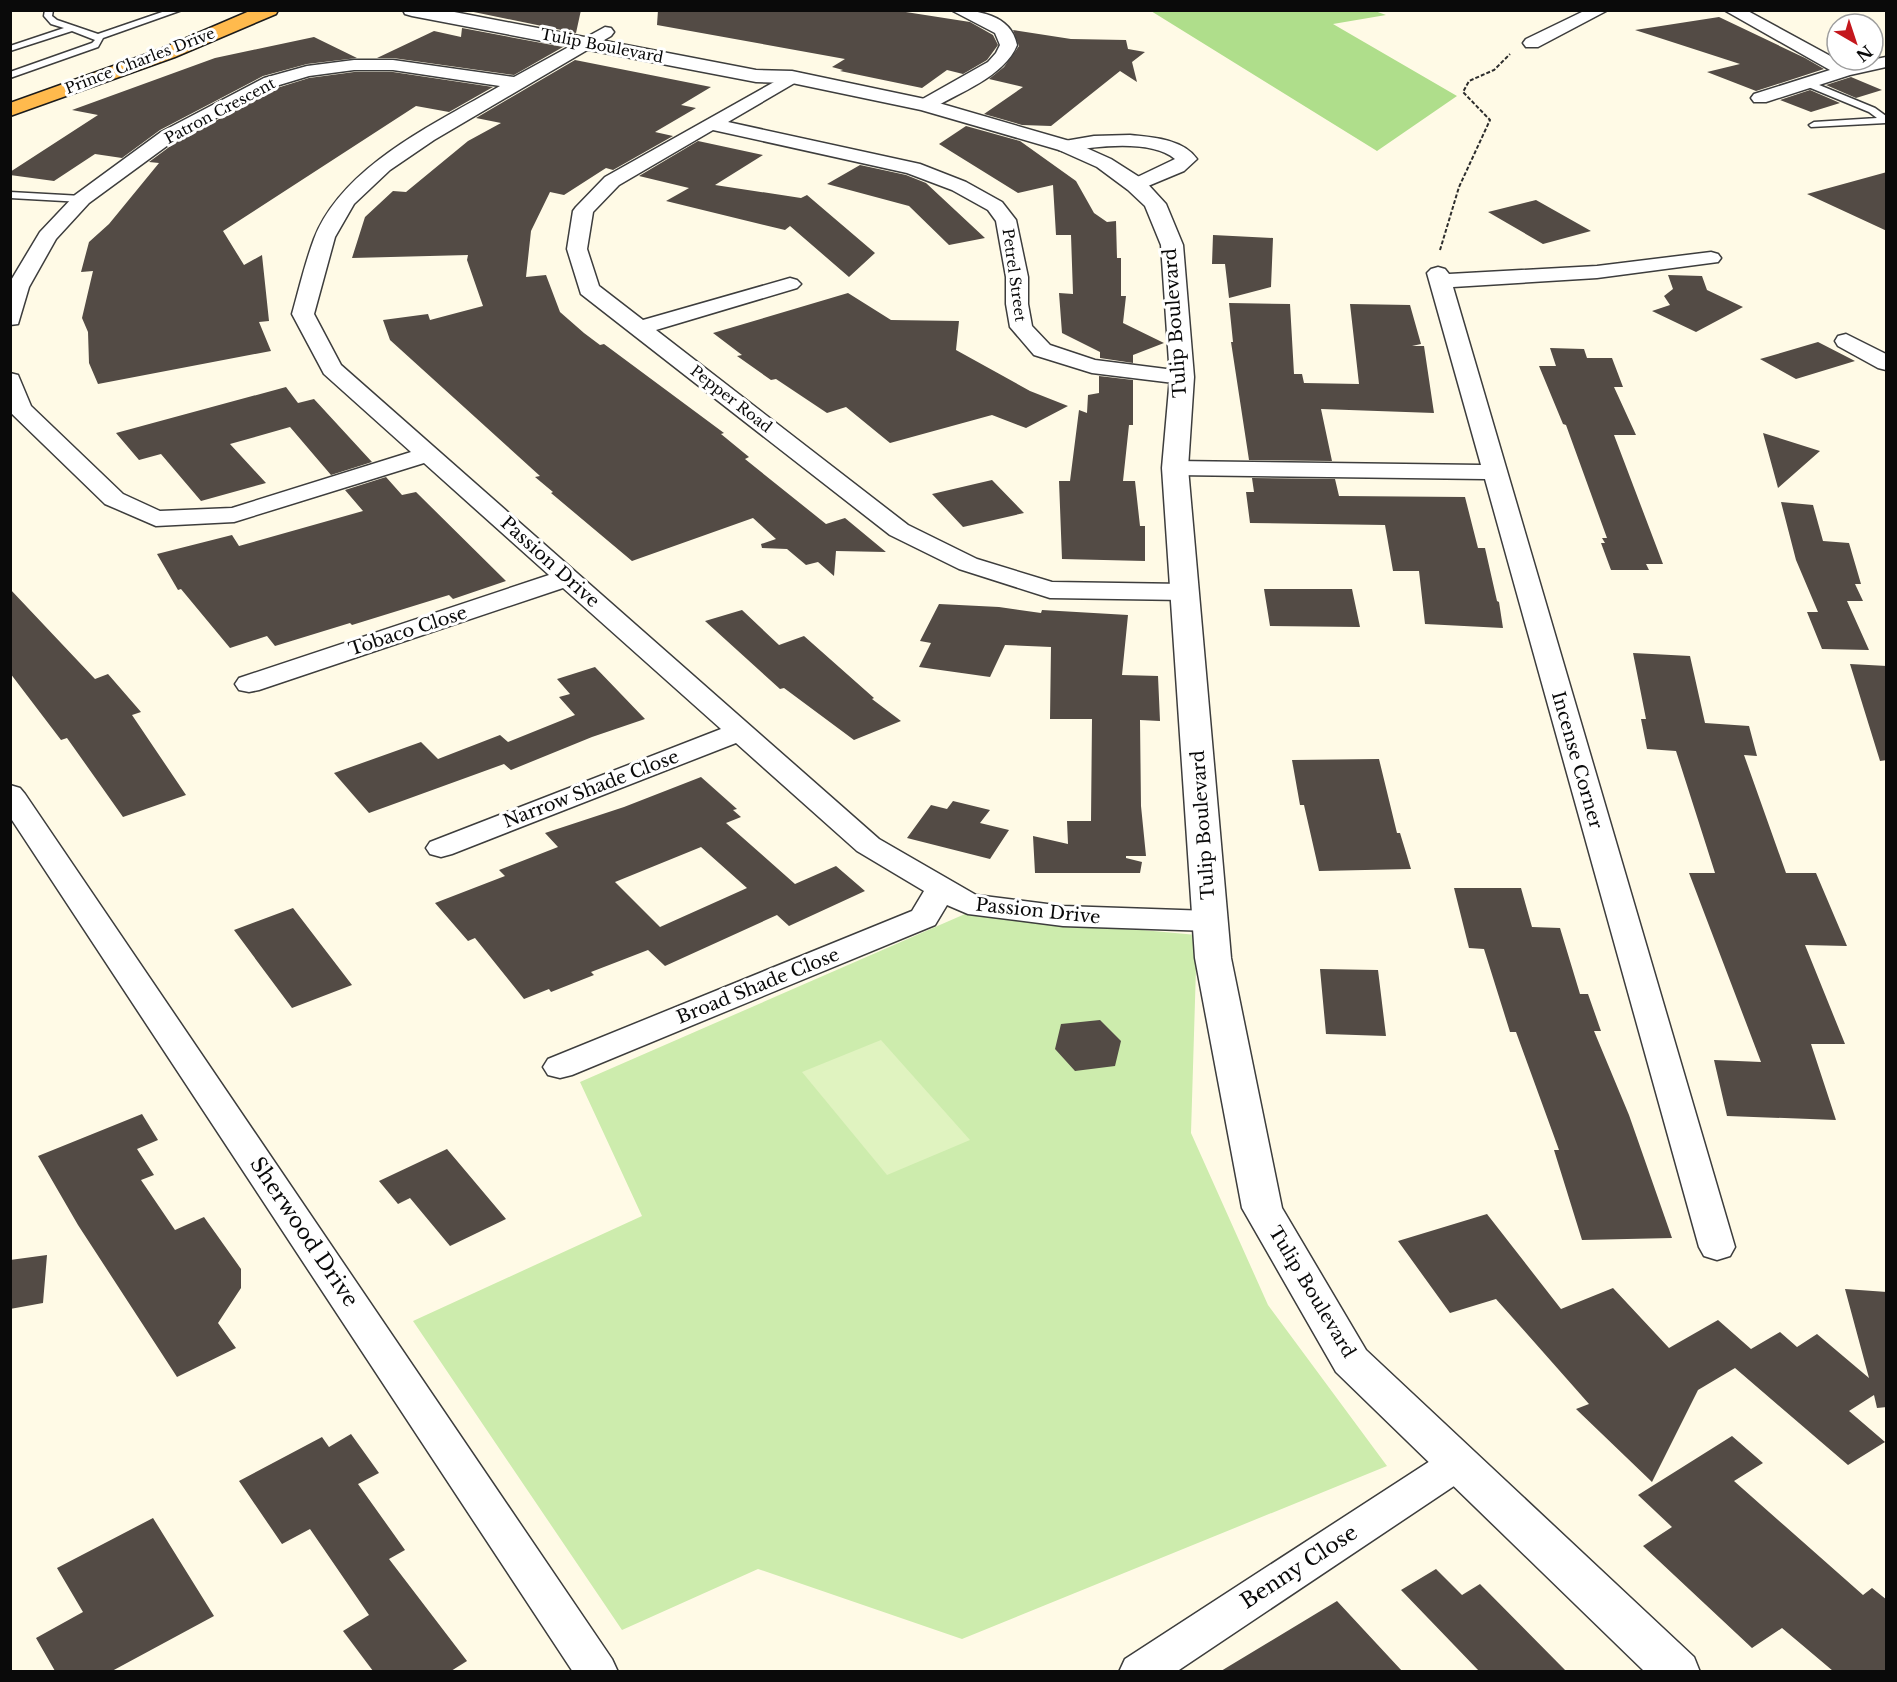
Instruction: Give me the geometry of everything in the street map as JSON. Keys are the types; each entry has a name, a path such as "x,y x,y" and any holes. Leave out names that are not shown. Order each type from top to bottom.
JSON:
{"highway":[{"name":"Prince Charles Drive","path":"10,110 168,52 269,10"}],"street":[{"name":"Tulip Boulevard","path":"412,10 596,37"},
{"name":"Tulip Boulevard","path":"503,10 596,37 756,76 792,76 925,105 1066,146 1104,163 1136,185 1155,204 1172,245 1182,377 1176,468 1213,958 1262,1208 1351,1361 1677,1671"},
{"path":"925,105 994,66 1004,58 1009,46 1005,32 995,24 959,10"},
{"path":"1532,43 1600,10"},
{"path":"1732,10 1825,60"},
{"name":"Passion Drive","path":"596,37 427,136 383,166 346,201 325,237 303,314 332,369 868,845 968,904 1063,916 1210,921"},
{"name":"Patron Crescent","path":"10,319 18,287 47,236 82,199 168,136 270,82 307,71 354,65 393,65 516,83"},
{"path":"1760,98 1804,82 1841,72"},
{"name":"Pepper Road","path":"792,76 612,181 583,211 577,249 590,289 899,530 968,564 1050,590 1185,592"},
{"name":"Petrel Street","path":"711,124 913,168 959,186 995,206 1006,220 1017,278 1017,304 1021,327 1042,350 1092,366 1182,377"},
{"path":"1066,146 1086,141 1129,141 1163,146 1182,152 1187,159 1177,167 1136,185"},
{"path":"1439,277 1597,272 1711,258"},
{"path":"1597,272 1646,285"},
{"name":"Incense Corner","path":"1439,277 1717,1247"},
{"path":"639,328 790,284"},
{"path":"1846,341 1887,363"},
{"path":"10,380 20,410 114,499 156,519 234,515 428,454"},
{"path":"1176,468 1495,472"},
{"name":"Tobaco Close","path":"249,684 567,578"},
{"name":"Narrow Shade Close","path":"441,848 741,731"},
{"name":"Sherwood Drive","path":"10,794 597,1671"},
{"name":"Broad Shade Close","path":"560,1067 924,918 941,888"},
{"name":"Benny Close","path":"1140,1671 1458,1463"}],"lane":[{"path":"49,10 48,16 54,22 98,37 178,10"},
{"path":"10,49 73,28"},
{"path":"10,75 95,45 99,40 98,37"},
{"path":"1804,82 1872,110 1886,120 1814,124"},
{"path":"10,195 82,199"}],"path":[{"path":"1439,277 1440,247 1459,187 1490,120 1463,92 1469,81 1494,70 1507,55 1532,43"}],"green space":[{"path":"1151,11 1375,11 1386,15 1333,24 1457,96 1377,151"},
{"path":"965,914 1197,935 1191,1133 1268,1305 1387,1466 962,1639 758,1569 622,1630 413,1321 642,1216 580,1082"},
{"path":"881,1040 970,1140 887,1175 802,1072"}],"building":[{"path":"464,10 581,10 576,33"},
{"path":"658,10 893,10 970,22 993,35 998,45 987,60 963,74 947,70 922,88 840,71 843,70 832,67 845,59 657,25"},
{"path":"1719,17 1824,69 1756,91 1707,72 1740,64 1635,30"},
{"path":"462,28 563,47 514,75 393,58 377,58 434,31 461,37"},
{"path":"1013,30 1071,39 1126,40 1128,49 1145,52 1132,62 1137,82 1120,71 1051,126 1022,125 984,114 1023,87 989,79 1004,67 1019,46"},
{"path":"314,37 357,58 307,64 263,76 160,130 122,158 95,154 54,181 10,175 10,172 98,115 72,110 215,58"},
{"path":"575,60 711,87 681,105 696,108 655,132 673,136 613,170 606,168 564,195 550,192 531,231 526,277 546,275 560,312 600,345 604,344 724,433 721,434 749,457 745,459 826,524 845,518 886,552 836,551 834,576 818,562 806,565 787,549 762,548 761,544 776,539 753,518 632,561 551,493 553,492 535,477 540,476 390,340 383,320 428,314 430,320 483,306 467,260 468,255 352,258 365,217 393,191 406,192 468,141 501,123 476,118"},
{"path":"354,72 393,72 493,87 449,112 416,106 223,231 244,265 262,255 269,321 259,322 271,351 98,384 89,363 88,332 82,318 93,271 81,272 89,242 109,224 159,163 149,162 176,142 277,88 309,78"},
{"path":"1851,77 1882,90 1856,98 1826,85"},
{"path":"1810,90 1840,103 1811,112 1780,100"},
{"path":"966,126 1020,141 1076,181 1094,213 1107,222 1116,221 1117,258 1121,258 1121,296 1126,296 1123,323 1164,343 1133,355 1133,363 1100,358 1100,352 1062,333 1059,293 1073,294 1071,235 1056,235 1053,185 1018,193 939,144"},
{"path":"698,141 763,155 715,185 801,198 807,195 875,253 849,277 790,226 785,230 666,201 689,188 639,176"},
{"path":"860,165 906,175 926,183 985,238 949,245 909,206 827,184"},
{"path":"1887,172 1887,231 1807,194"},
{"path":"1536,200 1591,231 1543,244 1488,212"},
{"path":"1213,235 1273,238 1271,287 1229,298 1225,264 1212,264"},
{"path":"1668,275 1702,276 1707,290 1743,307 1696,332 1652,311 1670,305 1664,296 1673,289"},
{"path":"848,293 891,320 959,321 956,350 1030,391 1068,406 1026,428 992,415 890,443 846,407 827,413 776,379 771,380 737,356 742,355 713,333"},
{"path":"1229,303 1290,304 1294,374 1302,374 1304,383 1359,384 1350,304 1410,305 1421,344 1412,346 1424,346 1434,413 1321,409 1332,461 1249,460 1231,342 1233,342"},
{"path":"1818,342 1855,361 1796,379 1760,359"},
{"path":"1550,348 1584,349 1587,358 1612,358 1623,387 1614,387 1636,435 1614,435 1663,564 1646,564 1649,570 1611,570 1601,543 1605,543 1602,538 1607,538 1566,425 1563,424 1539,366 1556,366"},
{"path":"1099,376 1133,380 1133,425 1129,425 1123,481 1135,481 1140,526 1145,526 1145,561 1062,559 1059,481 1070,481 1079,410 1087,413 1088,395 1099,393"},
{"path":"286,387 298,403 314,399 372,462 331,475 290,427 230,444 266,483 201,501 161,454 139,460 116,433"},
{"path":"1763,433 1820,451 1778,488"},
{"path":"386,477 402,495 416,492 506,581 453,599 449,595 275,646 267,636 230,648 181,589 178,590 157,554 232,535 239,546 363,511 345,490"},
{"path":"1252,478 1335,479 1339,496 1465,497 1478,548 1485,548 1499,602 1503,628 1425,624 1419,571 1393,571 1385,525 1250,523 1246,492 1254,492"},
{"path":"992,480 1024,513 963,527 932,494"},
{"path":"1781,502 1813,505 1823,541 1849,543 1861,584 1855,584 1863,601 1847,601 1869,650 1822,649 1807,612 1818,612 1796,560"},
{"path":"10,589 95,679 108,674 141,712 132,715 186,795 123,817 67,738 61,740 10,673"},
{"path":"1264,589 1352,589 1360,627 1270,626"},
{"path":"939,604 999,607 1041,613 1042,610 1128,615 1122,675 1158,676 1160,721 1140,720 1141,806 1146,856 1126,856 1126,858 1142,862 1140,873 1035,873 1033,836 1068,844 1067,821 1091,821 1092,719 1050,719 1051,647 1005,645 990,677 919,667 931,643 920,641"},
{"path":"742,610 779,645 804,636 874,698 872,699 901,721 854,740 784,688 780,689 705,621"},
{"path":"1633,653 1690,656 1705,723 1749,726 1757,756 1744,755 1786,873 1816,873 1847,946 1805,945 1845,1044 1811,1044 1836,1120 1727,1116 1714,1060 1761,1062 1689,873 1715,873 1676,751 1647,749 1641,719 1646,719"},
{"path":"1850,664 1887,666 1887,760 1880,761"},
{"path":"595,667 645,719 592,737 511,770 504,764 369,813 334,773 421,742 438,759 500,735 508,742 575,715 559,697 570,694 557,679"},
{"path":"1379,759 1397,833 1400,833 1411,869 1319,871 1304,805 1300,805 1292,760"},
{"path":"701,777 737,809 733,810 741,817 726,823 795,884 836,866 865,891 789,926 777,915 665,966 648,950 591,972 594,975 551,992 549,989 524,999 475,938 468,941 435,903 505,876 499,870 558,847 545,833 624,807","holes":["701,847 747,888 660,927 615,882"]},
{"path":"953,801 990,810 980,823 1009,830 990,859 907,838 931,805 947,809"},
{"path":"1454,888 1521,888 1532,927 1560,928 1580,994 1588,994 1601,1031 1594,1031 1629,1115 1672,1238 1582,1240 1554,1150 1559,1150 1516,1032 1510,1032 1484,949 1469,948"},
{"path":"293,908 352,985 292,1008 234,930"},
{"path":"1320,969 1378,970 1386,1036 1326,1034"},
{"path":"1100,1020 1121,1041 1115,1066 1075,1071 1055,1049 1061,1024"},
{"path":"142,1114 158,1140 137,1149 154,1175 141,1180 175,1230 204,1217 241,1269 241,1288 218,1323 236,1348 177,1377 78,1225 38,1156"},
{"path":"447,1149 506,1219 450,1246 410,1198 398,1204 379,1181"},
{"path":"1487,1214 1561,1309 1613,1288 1669,1348 1718,1320 1751,1349 1780,1332 1797,1347 1817,1334 1869,1378 1845,1289 1887,1292 1887,1407 1877,1408 1874,1395 1849,1411 1885,1442 1848,1465 1735,1368 1698,1390 1652,1482 1576,1409 1589,1404 1496,1299 1450,1313 1398,1241"},
{"path":"47,1255 43,1303 10,1309 10,1260"},
{"path":"351,1434 379,1473 358,1484 405,1550 389,1559 467,1661 451,1671 373,1671 343,1631 369,1615 310,1529 282,1544 239,1481 322,1437 329,1447"},
{"path":"1732,1436 1763,1463 1734,1481 1863,1595 1872,1588 1887,1600 1887,1671 1833,1671 1782,1628 1752,1648 1643,1546 1672,1527 1638,1495"},
{"path":"153,1518 214,1616 112,1671 55,1671 36,1638 83,1612 57,1568"},
{"path":"1436,1569 1462,1595 1480,1584 1566,1671 1479,1671 1401,1590"},
{"path":"1337,1601 1402,1671 1221,1671"}]}
